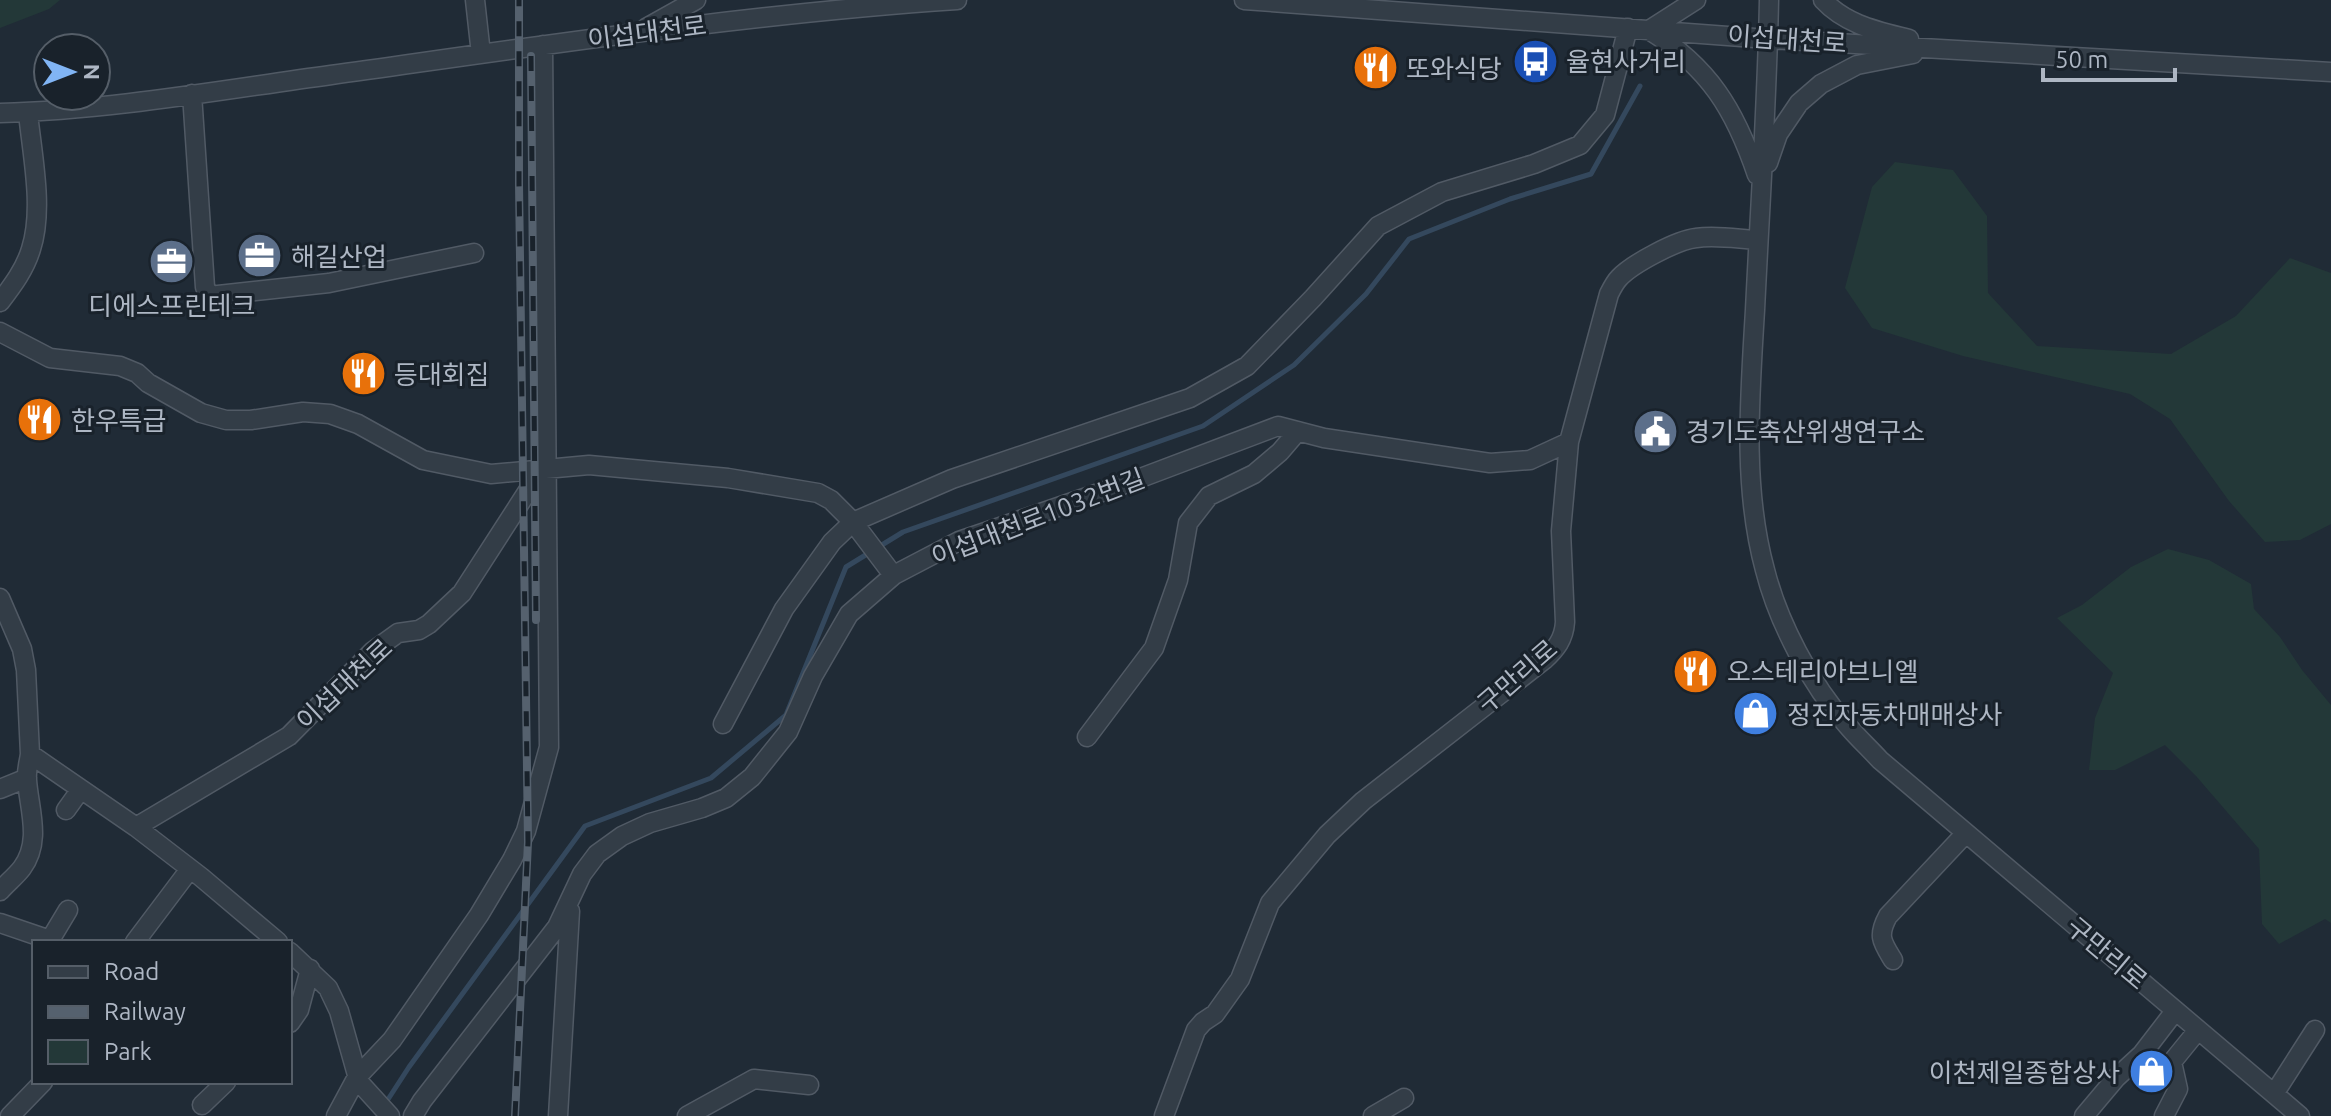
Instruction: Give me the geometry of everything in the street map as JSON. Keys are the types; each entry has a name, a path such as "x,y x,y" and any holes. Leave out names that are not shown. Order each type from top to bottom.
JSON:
{"street":[{"path":"475,0 481,54"},
{"path":"638,32 696,0"},
{"name":"이섭대천로","path":"0,113 118,105 638,32 787,7 957,0"},
{"name":"이섭대천로","path":"1244,0 1768,39 2331,72"},
{"path":"1696,0 1649,30 1675,46 1700,69 1721,98 1743,134 1761,185"},
{"name":"구만리로","path":"1769,0 1750,455 1753,518 1765,573 1786,628 1829,702 1845,724 1880,760 2300,1116"},
{"path":"1823,0 1855,24 1943,49"},
{"path":"723,724 784,609 832,542 856,526 952,479 1190,398 1247,366 1378,226 1442,192 1534,164 1580,145 1605,115 1628,28"},
{"path":"336,1116 479,915 512,860 526,831 549,747 544,469 543,45"},
{"path":"1761,185 1778,134 1799,103 1821,84 1857,65 1943,49"},
{"path":"192,94 204,276 209,296 329,283 474,253"},
{"path":"0,302 17,279 35,236 36,190 28,113"},
{"name":"구만리로","path":"1164,1116 1196,1030 1215,1014 1240,979 1270,903 1280,889 1327,835 1363,801 1544,660 1559,643 1565,622 1561,531 1569,442 1609,294 1616,280 1626,271 1686,240 1698,237 1758,240"},
{"path":"0,332 50,358 120,366 137,373 148,383 201,413 226,420 251,420 291,413 330,414 358,424 423,460 491,474 589,465 728,478 818,493 831,500 856,526 890,571"},
{"name":"이섭대천로1032번길","path":"413,1116 557,927 582,874 597,854 622,836 650,823 726,798 752,777 788,732 813,676 849,614 894,575 959,541 1122,485 1278,426 1324,438 1490,463 1530,460 1569,442"},
{"path":"1087,737 1154,648 1178,580 1188,523 1209,496 1254,474 1280,452 1298,431"},
{"name":"이섭대천로","path":"136,827 289,736 373,651 398,633 425,628 462,593 544,469"},
{"path":"0,598 22,649 26,670 30,754 27,778 34,826 30,853 23,867 0,891"},
{"path":"30,754 136,827 276,940"},
{"path":"0,789 27,778"},
{"path":"66,810 81,789"},
{"path":"1893,960 1881,937 1888,916 1966,833"},
{"path":"137,940 190,869"},
{"path":"558,1116 571,899"},
{"path":"0,923 50,940 68,910"},
{"path":"292,954 328,988 334,998 359,1082 390,1116"},
{"path":"292,1020 299,1010 310,969"},
{"path":"2084,1116 2116,1078 2142,1054 2175,1011"},
{"path":"2164,1116 2178,1089 2172,1062 2198,1030"},
{"path":"2274,1094 2315,1030"},
{"path":"687,1116 754,1079 809,1085"},
{"path":"10,1116 41,1084"},
{"path":"202,1105 224,1084"},
{"path":"1373,1116 1404,1098"}],"green space":[{"path":"0,0 60,0 49,9 0,28"},
{"path":"1895,162 1953,170 1987,216 1988,293 2037,346 2171,354 2236,316 2290,258 2331,273 2331,524 2300,540 2265,542 2229,501 2170,419 2130,394 1963,356 1872,328 1845,288 1872,187"},
{"path":"2168,549 2209,560 2251,584 2254,609 2280,637 2331,705 2331,923 2325,919 2279,944 2262,924 2259,849 2165,745 2115,770 2089,770 2095,718 2113,673 2057,618 2082,605 2131,567"}],"waterway":[{"path":"385,1104 585,826 711,778 786,715 846,567 903,532 1203,426 1294,365 1366,294 1409,239 1510,199 1591,174 1640,86"}],"railway":[{"path":"515,1116 528,842 519,0"},
{"path":"531,56 536,620"}],"place":[{"name":"율현사거리","path":"1535,61"},
{"name":"또와식당","path":"1375,68"},
{"name":"해길산업","path":"260,256"},
{"name":"디에스프린테크","path":"172,262"},
{"name":"등대회집","path":"363,374"},
{"name":"한우특급","path":"40,420"},
{"name":"경기도축산위생연구소","path":"1655,431"},
{"name":"오스테리아브니엘","path":"1696,671"},
{"name":"정진자동차매매상사","path":"1756,714"},
{"name":"이천제일종합상사","path":"2151,1072"}]}
